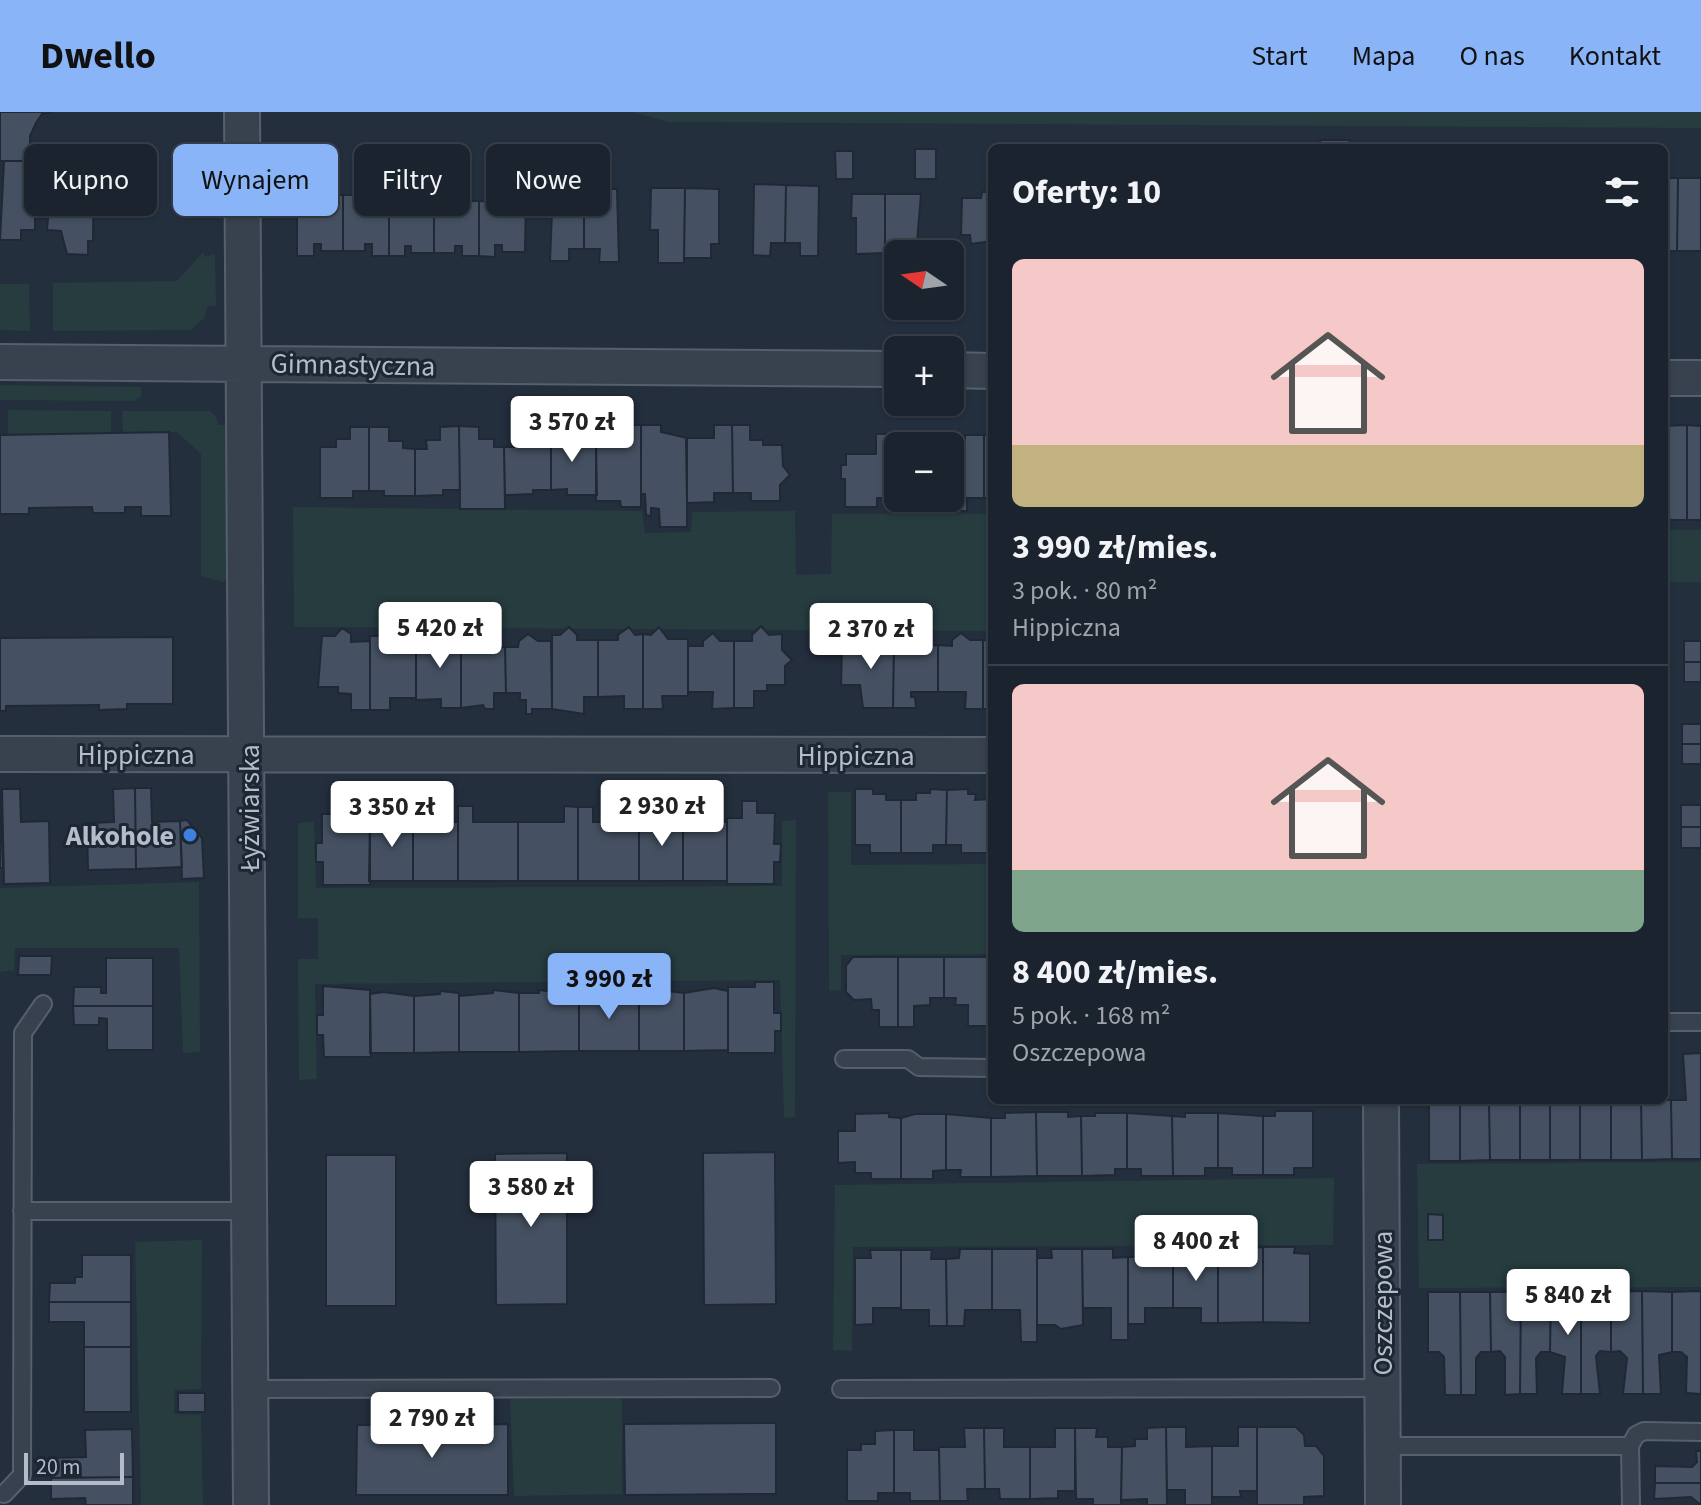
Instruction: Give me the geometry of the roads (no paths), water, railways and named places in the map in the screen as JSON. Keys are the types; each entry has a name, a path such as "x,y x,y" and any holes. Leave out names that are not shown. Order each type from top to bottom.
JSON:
{"street":[{"name":"Łyżwiarska","path":"242,112 249,755 251,1505"},
{"name":"Gimnastyczna","path":"0,362 884,369"},
{"path":"964,370 988,371"},
{"path":"1668,378 1701,378"},
{"name":"Hippiczna","path":"0,754 988,755"},
{"name":"Oszczepowa","path":"1381,1104 1383,1505"}],"lane":[{"path":"4,1494 22,1475 23,1033 43,1004"},
{"path":"1668,1022 1701,1022"},
{"path":"844,1059 908,1059 919,1067 988,1068"},
{"path":"22,1211 250,1211"},
{"path":"251,1389 771,1388"},
{"path":"841,1389 1382,1388"},
{"path":"1631,1505 1630,1446 1636,1435 1644,1431 1701,1432"},
{"path":"1383,1446 1630,1446"}],"place":[{"name":"Alkohole","path":"190,835"}]}
